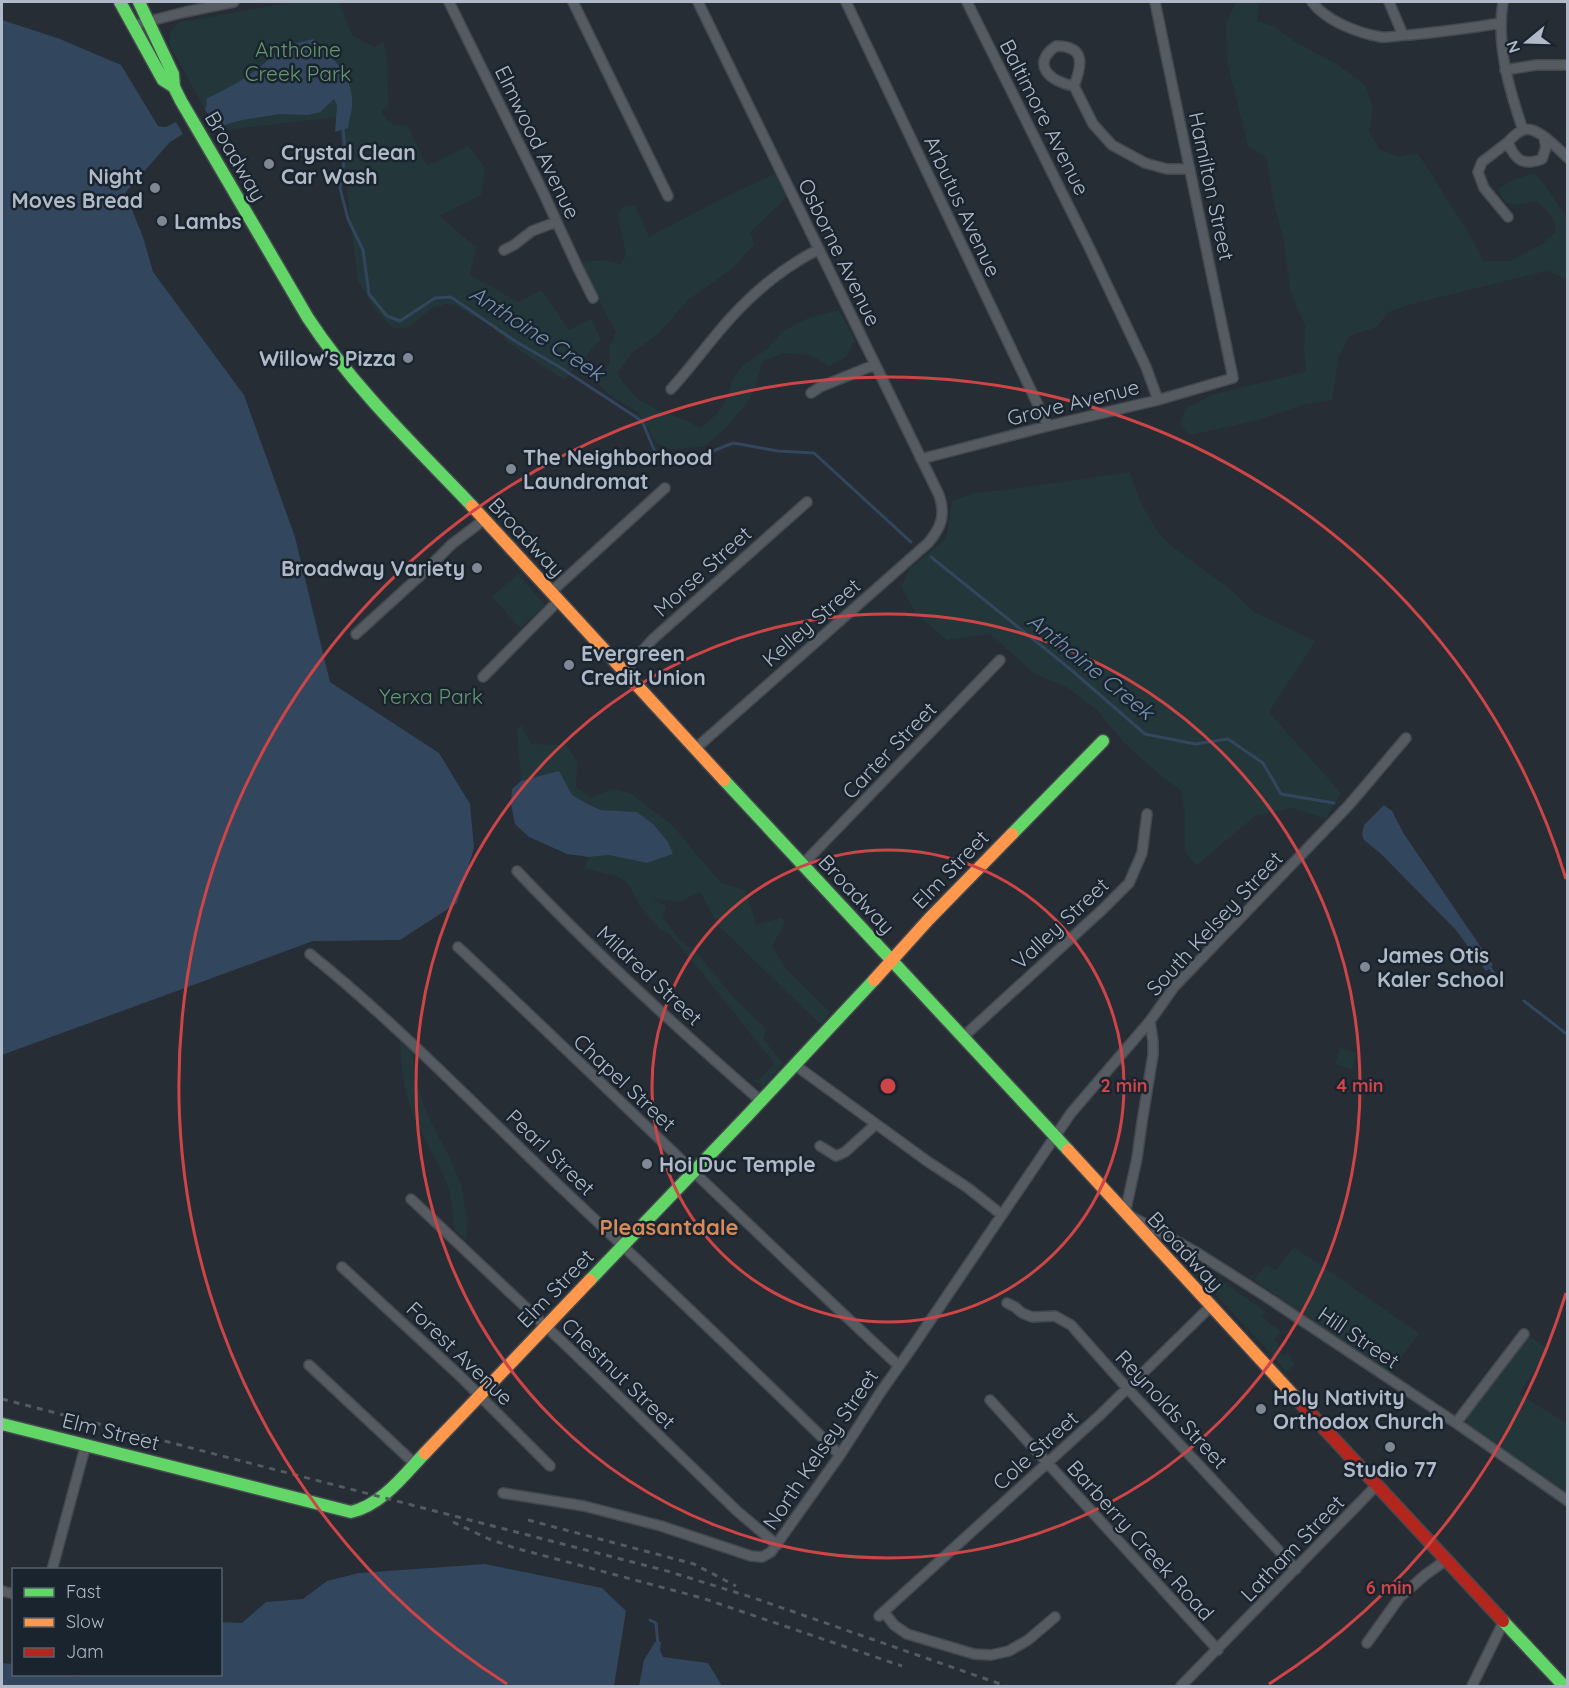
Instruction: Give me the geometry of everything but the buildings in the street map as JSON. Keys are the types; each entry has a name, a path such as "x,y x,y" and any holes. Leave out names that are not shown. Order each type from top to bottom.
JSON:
{"main road":[{"name":"Broadway","path":"120,2 135,25 163,80 174,87"},
{"name":"Broadway","path":"139,2 173,74 174,87 308,318 349,375 1564,1686"},
{"name":"Elm Street","path":"2,1424 351,1512 364,1509 376,1502 761,1101 892,962 929,919 1103,741"}],"street":[{"path":"135,25 234,2"},
{"name":"Elmwood Avenue","path":"449,2 593,298"},
{"path":"573,2 668,196"},
{"name":"Osborne Avenue","path":"698,2 939,495 943,519"},
{"name":"Arbutus Avenue","path":"846,2 1048,426"},
{"name":"Baltimore Avenue","path":"967,2 1090,249 1146,367 1158,400"},
{"name":"Hamilton Street","path":"1155,2 1233,378"},
{"path":"1312,2 1318,9 1338,22 1359,31 1383,37 1501,23"},
{"path":"1389,2 1403,35"},
{"path":"1503,2 1501,23 1505,70 1523,130"},
{"path":"1074,86 1063,84 1049,76 1044,69 1044,60 1048,52 1056,46 1068,46 1076,51 1080,58 1074,86 1093,124 1112,145 1146,164 1167,169 1190,170"},
{"path":"1505,70 1536,65 1568,65"},
{"path":"1508,217 1484,188 1478,172 1482,162 1523,130 1537,132 1568,158"},
{"path":"1508,142 1511,152 1519,160 1531,164 1542,159 1546,147 1544,138"},
{"path":"504,250 532,231 556,222"},
{"path":"671,389 711,340 754,294 799,259 819,249"},
{"path":"812,393 820,387 874,365"},
{"name":"Grove Avenue","path":"921,459 1158,400 1233,378"},
{"path":"483,677 555,596 665,488"},
{"name":"Morse Street","path":"624,671 653,639 807,502"},
{"path":"356,634 452,544 484,519"},
{"name":"Kelley Street","path":"696,748 928,543 943,519"},
{"name":"Carter Street","path":"803,864 1000,660"},
{"name":"South Kelsey Street","path":"1054,1137 1071,1113 1150,1021 1174,987 1348,805 1406,738"},
{"name":"Valley Street","path":"963,1037 1129,883 1142,853 1146,814"},
{"name":"Mildred Street","path":"518,872 648,1000 761,1101"},
{"name":"Chapel Street","path":"458,947 694,1170 799,1274 899,1366"},
{"name":"Pearl Street","path":"310,954 344,981 407,1040 743,1359 840,1455"},
{"path":"1125,1213 1137,1158 1150,1074 1153,1042 1150,1021"},
{"path":"795,1065 968,1188 1002,1215"},
{"path":"820,1146 836,1156 845,1152 876,1124"},
{"name":"North Kelsey Street","path":"503,1493 584,1506 661,1526 752,1556 762,1557 771,1552 840,1455 880,1392 1054,1137"},
{"name":"Chestnut Street","path":"411,1199 728,1503 777,1545"},
{"name":"Hill Street","path":"1125,1213 1215,1263 1568,1501"},
{"name":"Forest Avenue","path":"342,1267 550,1466"},
{"name":"Reynolds Street","path":"1007,1304 1032,1317 1055,1316 1066,1321 1296,1569"},
{"name":"Cole Street","path":"1055,1617 1028,1640 1009,1651 974,1654 907,1634 882,1614 1047,1463 1211,1306"},
{"path":"1456,1424 1524,1334"},
{"path":"309,1365 414,1464"},
{"name":"Barberry Creek Road","path":"990,1400 1218,1650"},
{"path":"52,1568 86,1444"},
{"name":"Latham Street","path":"1181,1686 1377,1485"},
{"path":"1367,1643 1400,1597 1446,1560"},
{"path":"1472,1686 1504,1622"}],"green space":[{"name":"Anthoine Creek Park","path":"294,2 339,2 352,35 374,47 384,42 387,60 388,107 381,111 391,123 398,126 407,125 427,166 468,146 485,168 481,195 439,216 476,247 470,275 518,302 542,290 569,330 591,319 601,339 564,380 509,343 490,324 455,305 446,304 432,308 404,329 392,327 376,311 358,281 338,117 217,131 170,46 169,38 173,29 181,22"},
{"path":"1236,2 1259,2 1257,21 1273,26 1297,43 1337,64 1366,86 1373,109 1369,131 1379,149 1397,157 1417,153 1470,235 1483,261 1510,261 1542,244 1556,232 1552,217 1535,201 1517,205 1505,202 1498,189 1515,179 1534,173 1567,218 1567,279 1546,271 1388,312 1377,327 1349,336 1339,356 1332,400 1306,404 1258,420 1191,435 1180,424 1185,409 1211,395 1306,372 1305,326 1290,290 1284,241 1273,200 1267,158 1248,146 1227,62 1226,24"},
{"path":"775,174 786,196 750,232 754,244 731,270 689,299 657,335 632,353 617,373 628,389 643,402 700,428 717,414 726,401 732,381 742,366 767,349 782,332 808,318 839,310 855,340 846,357 829,366 811,355 785,353 763,361 755,389 746,404 724,430 703,447 669,449 656,443 639,413 608,394 596,381 610,364 609,347 616,332 582,262 602,260 621,264 626,255 618,217 622,207 635,205 649,237"},
{"path":"1130,472 1140,501 1155,528 1170,545 1232,591 1254,612 1315,641 1269,712 1341,793 1326,818 1291,808 1255,816 1197,865 1185,852 1185,814 1181,791 1123,742 1097,710 1068,688 1035,674 990,634 947,640 916,613 901,587 911,567 946,539 952,501 974,493"},
{"path":"518,574 545,605 520,628 492,597"},
{"path":"521,725 531,744 566,745 577,761 576,787 591,798 611,789 630,793 671,824 721,883 745,890 756,924 782,918 785,923 772,946 786,969 830,1012 821,1025 717,924 700,892 679,902 653,898 666,907 663,918 680,940 699,955 734,998 766,1030 763,1038 783,1064 763,1087 755,1080 760,1079 774,1063 703,974 671,936 659,928 639,905 628,883 616,876 584,868 589,857 609,855 647,863 673,854 637,812 601,810 532,779 521,781 517,731"},
{"path":"400,1041 413,1054 417,1084 424,1106 461,1184 467,1219 466,1240 454,1229 447,1184 411,1109 403,1076"},
{"path":"1340,1048 1357,1053 1352,1069 1335,1064"},
{"path":"1171,1245 1266,1312 1262,1316 1281,1332 1274,1339 1279,1345 1277,1348 1283,1355 1288,1354 1295,1364 1287,1372"},
{"path":"1294,1247 1419,1333 1390,1372 1254,1280 1266,1265 1276,1270"},
{"path":"1529,1336 1549,1350 1519,1394 1567,1424 1567,1493 1467,1424 1467,1418"}],"water":[{"path":"2,20 60,39 121,65 158,126 166,127 176,122 183,134 170,142 125,193 143,237 153,272 244,395 295,537 330,682 439,753 470,804 474,848 457,903 400,940 313,941 2,1055"},
{"path":"313,39 346,76 352,95 352,110 348,128 335,132 337,105 334,99 320,112 308,115 280,114 221,126 205,110 206,99 258,69 282,47"},
{"path":"559,771 572,795 588,804 601,810 637,812 653,824 668,842 673,854 647,863 609,855 589,857 567,854 529,837 515,824 511,804 512,789 521,781"},
{"path":"1384,805 1392,811 1404,834 1493,965 1486,971 1456,930 1380,853 1364,840 1362,834 1364,825"},
{"path":"485,1564 602,1588 626,1611 614,1686 2,1686 2,1663 12,1664 12,1676 222,1676 222,1622 242,1623 266,1602 303,1599 327,1581 359,1573"},
{"path":"655,1642 661,1642 660,1650 663,1657 708,1663 722,1686 639,1686 644,1660"}],"waterway":[{"name":"Anthoine Creek","path":"343,127 345,154 340,188 348,219 363,250 369,294 387,316 400,321 435,298 451,297 515,341 642,421 655,452 686,462 733,443 778,451 814,453 911,542"},
{"name":"Anthoine Creek","path":"931,557 1069,668 1145,734 1195,744 1228,739 1263,763 1281,794 1334,803"},
{"name":"Anthoine Creek","path":"1488,965 1501,983"},
{"name":"Anthoine Creek","path":"1524,1001 1568,1035"},
{"path":"650,1620 656,1623 658,1645"}],"railway":[{"path":"2,1399 667,1571 754,1598 1006,1686"},
{"path":"528,1520 694,1564 736,1586"},
{"path":"453,1522 515,1548 702,1598 902,1666"}],"traffic: fast":[{"path":"120,2 163,80 174,87"},
{"path":"139,2 173,74 174,87 181,101 308,318 365,392 472,506"},
{"path":"1012,834 1103,741"},
{"path":"724,780 1068,1150"},
{"path":"590,1280 874,980"},
{"path":"2,1424 351,1512 373,1503 382,1496 425,1453"},
{"path":"1503,1621 1564,1686"}],"traffic: slow":[{"path":"472,506 724,780"},
{"path":"874,980 929,919 1012,834"},
{"path":"1068,1150 1295,1397"},
{"path":"425,1453 590,1280"}],"traffic: jam":[{"path":"1295,1397 1503,1621"}],"place":[{"name":"Crystal Clean Car Wash","path":"269,164"},
{"name":"Night Moves Bread","path":"155,188"},
{"name":"Lambs","path":"162,221"},
{"name":"Willow's Pizza","path":"408,358"},
{"name":"The Neighborhood Laundromat","path":"511,469"},
{"name":"Broadway Variety","path":"477,568"},
{"name":"Evergreen Credit Union","path":"569,665"},
{"name":"James Otis Kaler School","path":"1365,967"},
{"name":"Hoi Duc Temple","path":"647,1164"},
{"name":"Holy Nativity Orthodox Church","path":"1261,1409"},
{"name":"Studio 77","path":"1390,1447"}],"district":[{"name":"Pleasantdale","path":"669,1227"}],"park label":[{"name":"Yerxa Park","path":"431,696"}]}
